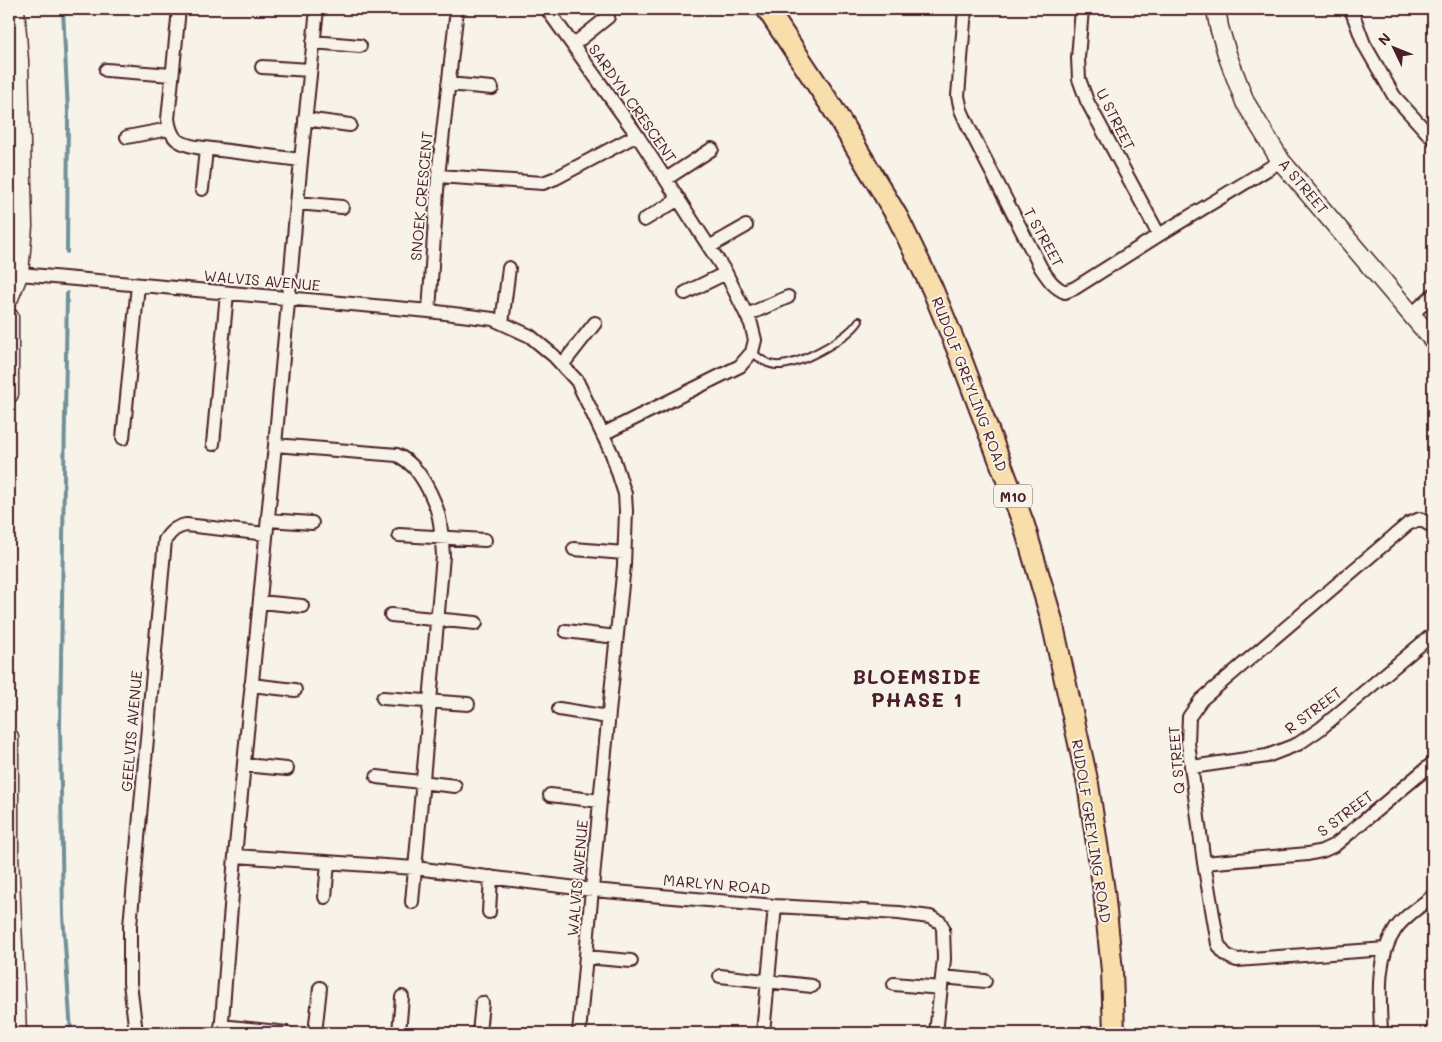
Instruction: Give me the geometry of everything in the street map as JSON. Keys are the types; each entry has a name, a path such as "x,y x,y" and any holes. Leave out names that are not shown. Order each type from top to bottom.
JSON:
{"main road":[{"name":"RUDOLF GREYLING ROAD","path":"767,9 832,107 898,218 932,288 960,356 1024,525 1051,617 1088,784 1104,891 1112,971 1114,1033"}],"street":[{"path":"9,298 23,226 16,9"},
{"path":"178,9 168,119 169,129 174,138 183,144 206,149 301,160"},
{"path":"287,1033 221,1030 235,856 268,520 296,203 317,9"},
{"name":"SNOEK CRESCENT","path":"429,311 438,176 457,9"},
{"name":"SARDYN CRESCENT","path":"547,9 637,135 726,273 747,316 755,340 752,352"},
{"name":"T STREET","path":"965,9 958,96 961,110 968,128 1041,268 1052,285 1065,292 1075,288 1158,234 1281,161"},
{"name":"U STREET","path":"1082,9 1078,58 1079,79 1087,101 1158,234"},
{"name":"A STREET","path":"1216,9 1228,57 1244,102 1281,161 1433,340"},
{"path":"1352,9 1364,44 1394,96 1433,140"},
{"name":"SARDYN CRESCENT","path":"573,45 608,17"},
{"path":"313,42 360,46"},
{"path":"262,67 310,70"},
{"path":"106,70 172,75"},
{"path":"448,84 492,88"},
{"path":"305,119 350,125"},
{"path":"127,137 169,129"},
{"path":"438,176 543,183 637,135"},
{"path":"202,189 206,149"},
{"name":"SARDYN CRESCENT","path":"666,179 712,149"},
{"path":"644,220 679,199"},
{"path":"296,203 342,207"},
{"path":"709,247 746,226"},
{"path":"502,323 510,268"},
{"name":"WALVIS AVENUE","path":"14,273 429,311 493,319 530,336 577,381 618,472 625,494 626,511 624,553 580,1033"},
{"path":"685,293 726,273"},
{"path":"123,438 138,285"},
{"path":"213,444 227,293"},
{"path":"1411,315 1433,295"},
{"path":"747,316 788,297"},
{"path":"9,317 9,394"},
{"path":"562,365 595,323"},
{"path":"602,434 740,366 752,352"},
{"path":"275,445 397,455 408,461 417,470 436,504 441,523 443,556 412,902"},
{"name":"Q STREET","path":"1386,948 1237,960 1228,957 1218,944 1204,863 1188,744 1189,717 1201,700 1408,524 1420,519 1433,527"},
{"path":"268,520 312,523"},
{"name":"GEELVIS AVENUE","path":"136,1033 130,983 130,926 165,540 170,532 178,526 186,525 266,534"},
{"path":"399,535 485,540"},
{"path":"574,549 624,553"},
{"path":"260,602 302,606"},
{"path":"390,615 476,623"},
{"path":"566,631 616,637"},
{"name":"R STREET","path":"1192,767 1267,756 1298,744 1320,729 1433,634"},
{"path":"252,685 295,690"},
{"path":"383,698 468,704"},
{"path":"559,710 608,717"},
{"path":"9,737 9,855 17,1033"},
{"name":"S STREET","path":"1204,863 1308,854 1322,851 1335,845 1433,763"},
{"path":"244,765 287,769"},
{"path":"377,777 455,786"},
{"name":"WALVIS AVENUE","path":"550,794 600,801"},
{"name":"MARLYN ROAD","path":"235,856 415,868 593,890 775,906 899,913 930,917 940,922 943,928 944,958 941,982"},
{"path":"325,897 328,863"},
{"path":"489,912 491,877"},
{"path":"1381,1033 1380,983 1386,948 1396,928 1433,896"},
{"path":"763,1033 775,906"},
{"name":"WALVIS AVENUE","path":"586,957 631,962"},
{"path":"720,976 812,986"},
{"path":"894,984 985,981"},
{"path":"936,1033 941,982"},
{"path":"315,1033 320,988"},
{"path":"399,1033 402,997"},
{"path":"479,1033 482,1003"}],"lane":[{"path":"752,352 768,363 776,365 786,364 809,356 828,346 849,333 859,321"}],"waterway":[{"path":"63,9 68,112 67,252"},
{"path":"67,293 60,726 63,915 71,1033"}],"district":[{"name":"BLOEMSIDE PHASE 1","path":"917,688"}]}
